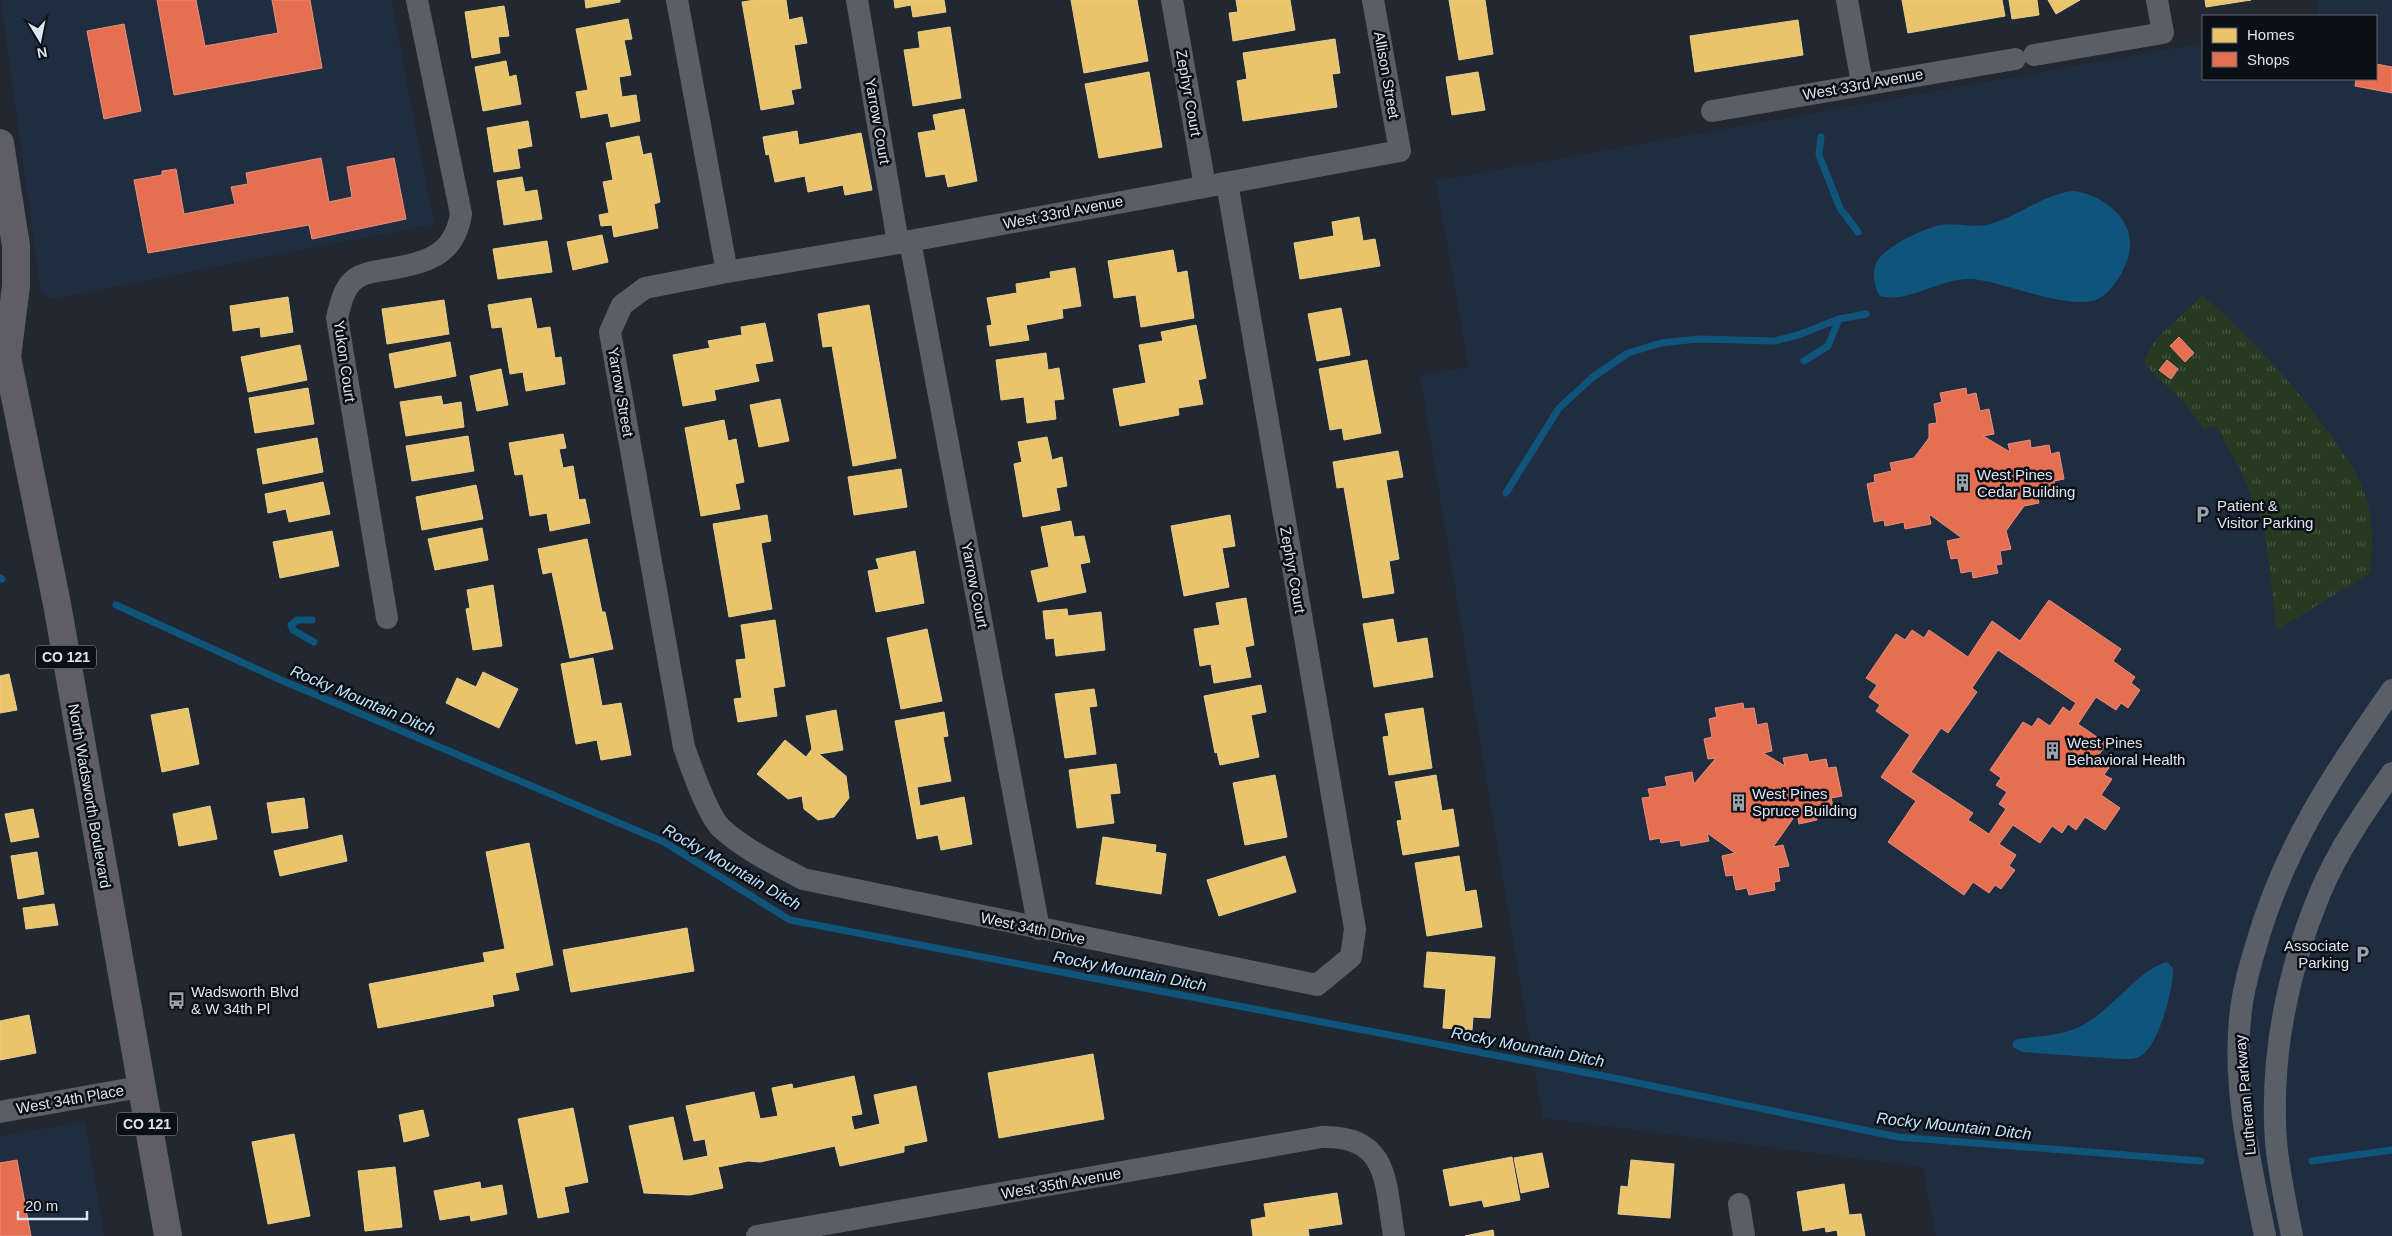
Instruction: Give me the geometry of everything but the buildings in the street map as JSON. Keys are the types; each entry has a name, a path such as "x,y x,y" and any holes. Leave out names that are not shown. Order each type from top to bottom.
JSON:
{"main road":[{"name":"North Wadsworth Boulevard","path":"0,143 16,246 16,286 4,349 57,604 140,1087 168,1236"}],"street":[{"name":"Yukon Court","path":"387,618 337,318 343,298 353,280 364,274 422,263 446,248 454,238 459,225 461,214 417,0"},
{"path":"677,0 727,272"},
{"name":"Yarrow Court","path":"857,0 1039,929"},
{"name":"Zephyr Court","path":"1172,0 1216,185 1356,929 1350,957"},
{"name":"Allison Street","path":"1373,0 1400,150"},
{"path":"1847,0 1862,84"},
{"name":"West 33rd Avenue","path":"1712,111 2163,33 2157,0"},
{"name":"West 33rd Avenue","path":"727,272 904,242 1400,150"},
{"name":"Yarrow Street","path":"720,827 698,785 684,747 610,332 622,305 645,288 727,272"},
{"name":"Lutheran Parkway","path":"2265,1236 2250,1160 2241,1090 2239,1029 2245,984 2268,907 2290,853 2316,804 2392,690"},
{"name":"Lutheran Parkway","path":"2292,1236 2279,1172 2275,1112 2279,1040 2286,1004 2303,942 2320,893 2348,839 2392,773"},
{"name":"West 34th Drive","path":"720,827 757,855 803,880 1039,929 1317,985 1350,957"},
{"name":"West 34th Place","path":"0,1112 140,1087"},
{"name":"West 35th Avenue","path":"757,1236 1322,1137 1352,1139 1363,1145 1378,1158 1382,1169 1394,1236"},
{"path":"1739,1204 1744,1236"}],"shaded area":[{"path":"1,0 391,0 434,224 51,299 41,292"},
{"path":"2316,0 2392,0 2392,1236 1936,1236 1923,1167 1543,1118 1420,376 1469,367 1436,181 2202,43 2202,80 2377,80 2377,15 2319,15"},
{"path":"85,1122 104,1236 0,1236 0,1136"}],"green space":[{"path":"2203,295 2268,359 2298,393 2349,462 2363,488 2369,507 2372,535 2370,573 2277,630 2264,528 2242,473 2216,426 2204,429 2183,401 2143,363 2156,339"}],"water":[{"path":"2072,191 2092,196 2102,201 2118,214 2128,232 2130,250 2125,266 2111,288 2098,299 2086,302 2054,299 1972,279 1960,279 1902,296 1880,296 1878,293 1874,278 1878,260 1889,249 1906,238 1941,225 1978,226 1990,224 2041,201"},
{"path":"2167,962 2173,968 2173,977 2164,1015 2154,1039 2148,1049 2139,1057 2119,1059 2022,1052 2013,1047 2013,1042 2017,1039 2063,1033 2089,1022 2145,973"}],"waterway":[{"path":"1821,137 1819,155 1840,208 1858,232"},
{"path":"1506,493 1559,408 1593,377 1628,353 1661,343 1698,339 1775,341 1798,335 1839,319 1866,314"},
{"path":"1804,361 1828,346 1839,319"},
{"name":"Rocky Mountain Ditch","path":"116,605 281,680 664,842 790,920 1614,1078 1898,1137 2201,1161"},
{"path":"312,620 297,620 291,625 293,630 314,642"},
{"name":"Rocky Mountain Ditch","path":"2312,1161 2392,1150"}],"place":[{"name":"West Pines Cedar Building","path":"1963,483"},
{"name":"Patient & Visitor Parking","path":"2203,514"},
{"name":"West Pines Behavioral Health","path":"2053,751"},
{"name":"West Pines Spruce Building","path":"1738,802"},
{"name":"Associate Parking","path":"2363,954"},
{"name":"Wadsworth Blvd & W 34th Pl","path":"177,1000"}]}
